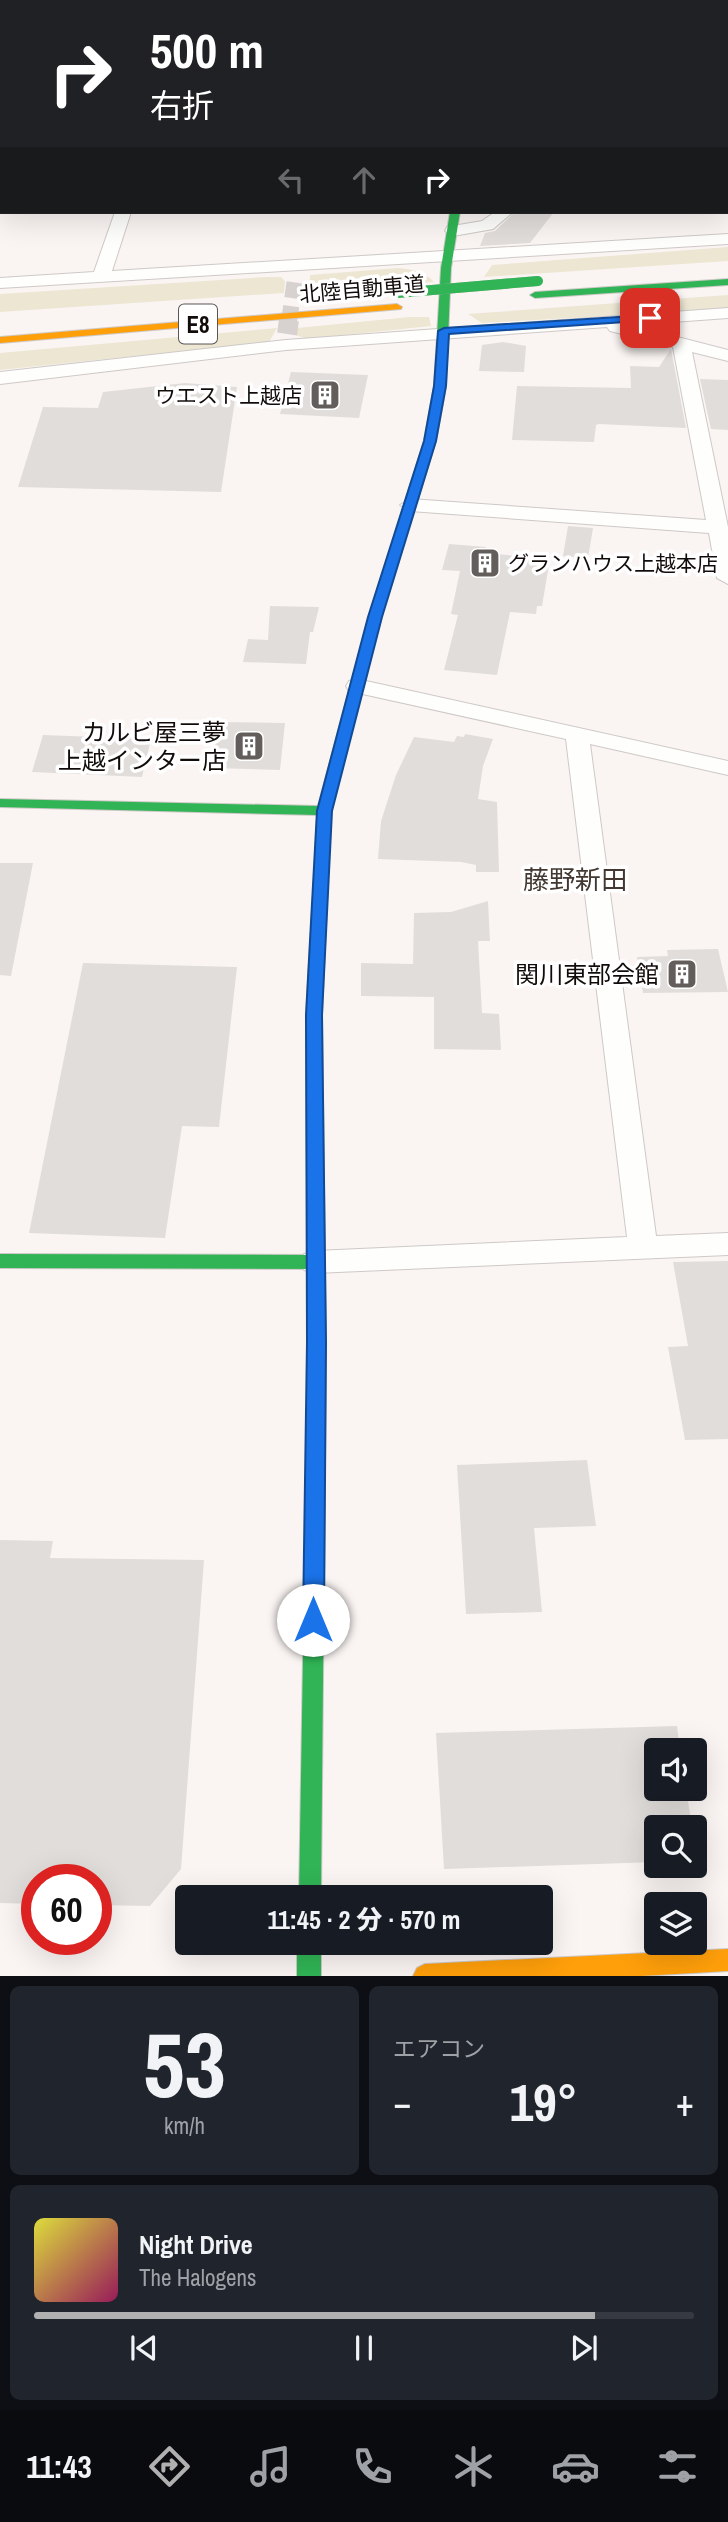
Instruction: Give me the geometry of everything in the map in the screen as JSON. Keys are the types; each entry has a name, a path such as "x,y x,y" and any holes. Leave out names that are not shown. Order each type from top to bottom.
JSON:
{"main road":[{"path":"310,1885 315,1262 314,1015 324,811 357,687 430,441 440,386 448,257 455,214"},
{"name":"北陸自動車道","path":"0,340 728,268"},
{"name":"北陸自動車道","path":"536,288 728,282"},
{"name":"北陸自動車道","path":"0,324 397,300"},
{"path":"0,803 324,811"},
{"path":"0,1261 315,1262"},
{"path":"309,1955 309,1976"},
{"path":"425,1976 728,1960"}],"street":[{"path":"101,278 121,214"},
{"path":"453,230 487,225 502,214"},
{"path":"0,283 295,272 448,257 728,239"},
{"path":"0,378 287,339 728,313"},
{"path":"598,321 682,346 728,356"},
{"path":"682,346 728,578"},
{"path":"410,505 716,527"},
{"path":"357,687 728,768"},
{"path":"577,734 643,1248"},
{"path":"315,1262 728,1244"}],"shaded area":[{"path":"728,247 728,261 484,277 492,265"},
{"path":"398,268 418,272 434,282 309,291 310,275"},
{"path":"281,277 285,281 284,293 0,312 0,294"},
{"path":"728,295 728,309 482,323 468,314"},
{"path":"429,317 431,326 307,339 296,335 297,328"},
{"path":"277,328 269,342 0,370 0,353"}],"building":[{"path":"513,214 552,214 530,243 480,246 485,233 495,231"},
{"path":"503,342 526,346 524,372 479,371 482,345"},
{"path":"671,349 686,428 599,424 596,425 594,442 512,440 517,386 631,388 630,366 659,367"},
{"name":"ウエスト上越店","path":"291,372 368,375 359,418 280,414"},
{"path":"700,379 728,380 728,430 711,429"},
{"path":"185,383 237,387 221,492 18,487 43,407 98,408 103,392"},
{"path":"568,526 593,528 588,558 563,556"},
{"path":"449,544 486,547 484,553 550,559 542,606 537,606 536,614 510,612 497,675 444,670 458,615 451,614 460,571 442,570"},
{"path":"270,606 319,607 313,632 310,632 306,664 243,662 248,639 268,640"},
{"name":"カルビ屋三夢 上越インター店","path":"219,722 285,723 280,770 212,768"},
{"path":"465,734 493,739 483,766 478,799 497,802 499,872 476,872 476,865 461,862 378,859 381,821 396,775 414,737 454,742 457,736 464,737"},
{"path":"43,735 151,739 142,777 32,772"},
{"path":"0,863 33,863 11,976 0,975"},
{"path":"488,901 490,941 478,941 482,1013 499,1014 501,1050 434,1049 434,997 361,996 361,963 413,964 414,913 451,912"},
{"name":"関川東部会館","path":"718,949 728,992 643,993 637,957 668,956 667,950"},
{"path":"83,963 237,967 219,1127 182,1126 165,1238 29,1233"},
{"path":"728,1261 728,1439 685,1440 668,1347 688,1346 673,1262"},
{"path":"587,1460 596,1526 534,1528 542,1612 466,1614 457,1465"},
{"path":"0,1540 53,1541 50,1558 204,1560 181,1869 150,1906 112,1905 112,1864 21,1864 21,1904 0,1903"},
{"path":"677,1726 678,1738 644,1738 644,1801 688,1801 690,1815 644,1815 644,1862 444,1869 436,1733"}],"tunnel":[{"path":"289,322 295,279"},
{"path":"287,334 289,320"}],"traffic: fast":[{"path":"321,878 324,811 375,617 430,441 440,386 446,268 455,214"},
{"path":"397,293 538,281"},
{"path":"535,295 728,282"},
{"path":"0,803 324,811"},
{"path":"0,1261 315,1262"},
{"path":"310,1885 317,1355"},
{"path":"309,1955 309,1976"}],"traffic: slow":[{"path":"0,340 397,307"},
{"path":"317,1355 314,1015 321,878"},
{"path":"425,1976 728,1960"}],"place":[{"name":"ウエスト上越店","path":"325,395"},
{"name":"グランハウス上越本店","path":"485,563"},
{"name":"カルビ屋三夢 上越インター店","path":"249,746"},
{"name":"関川東部会館","path":"682,974"}],"district":[{"name":"藤野新田","path":"575,879"}],"route":[{"path":"313,1620 317,1342 314,1015 324,811 375,617 430,441 440,386 444,331 650,318"}]}
